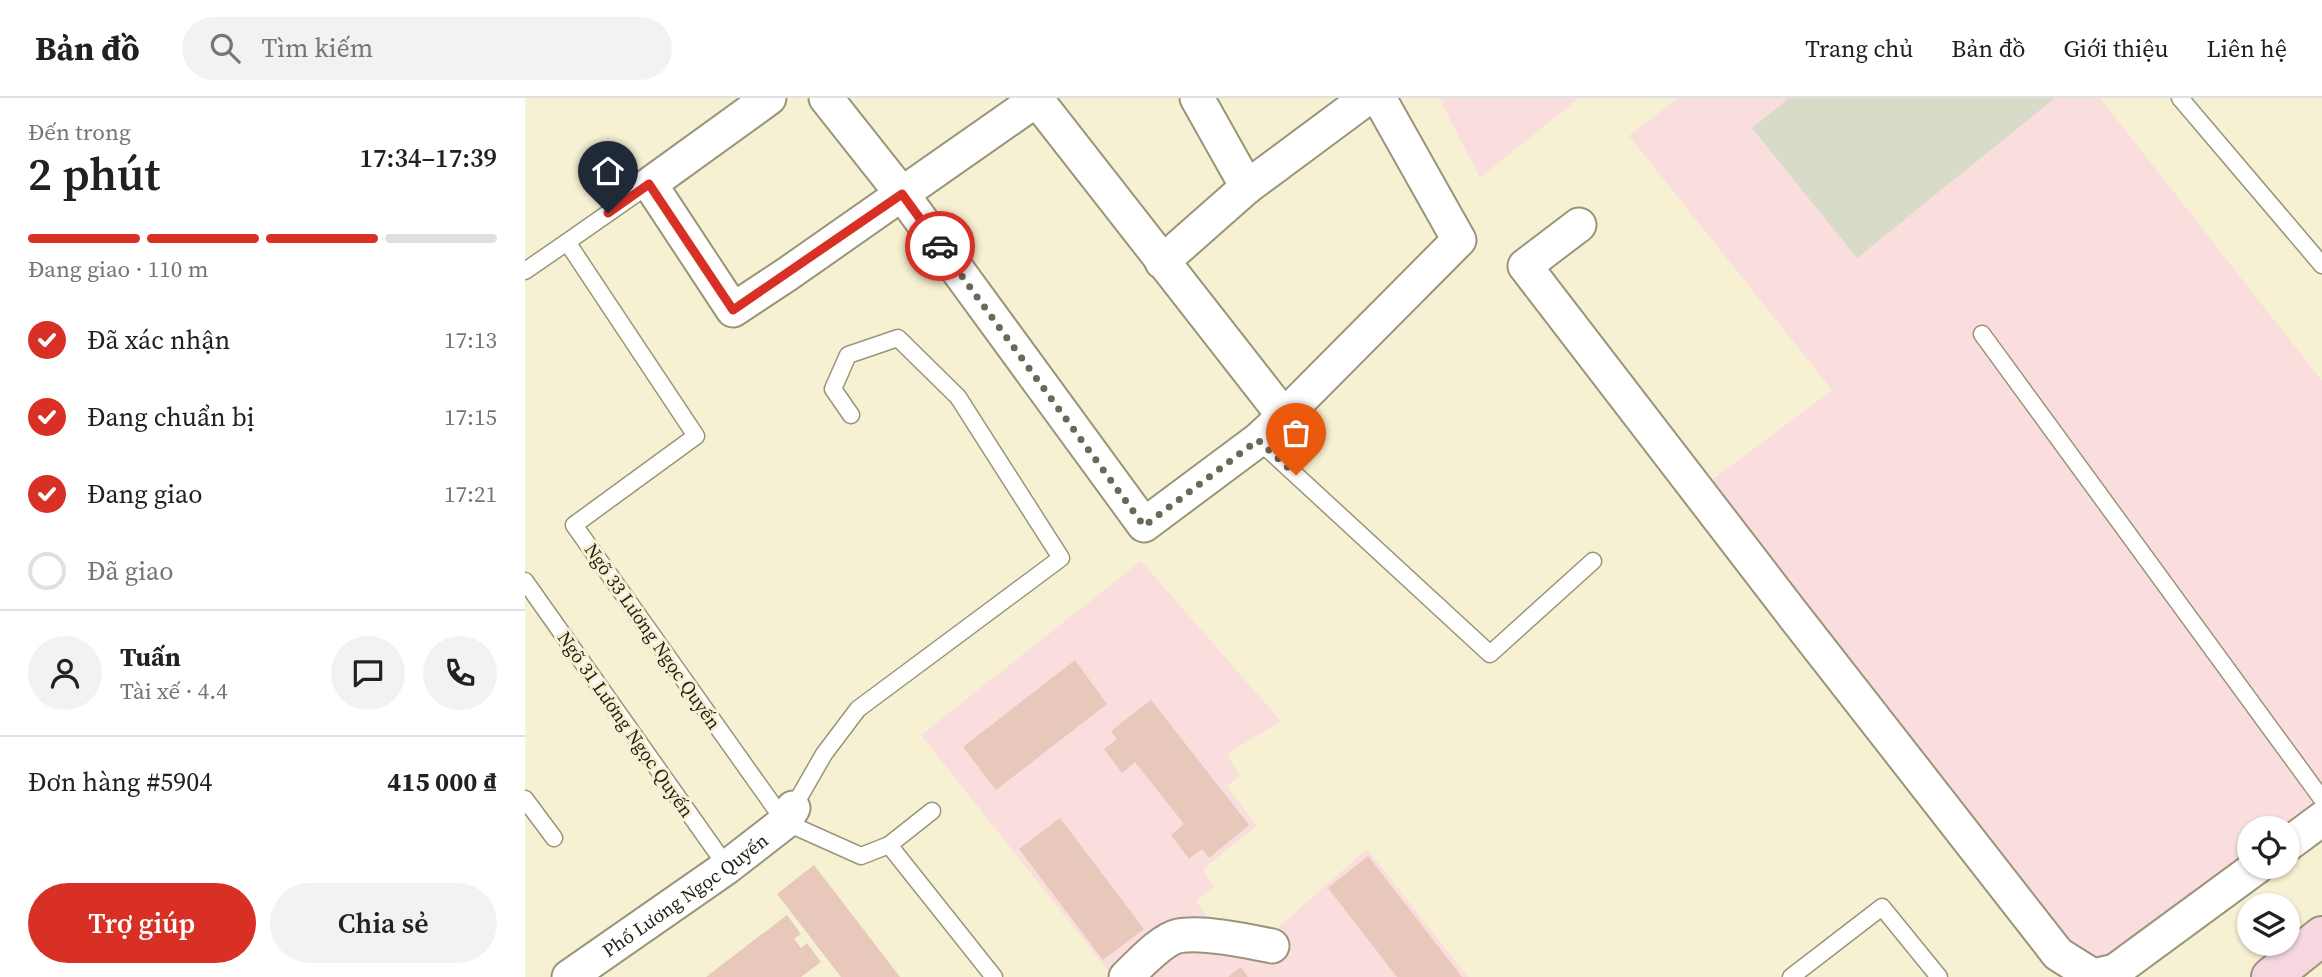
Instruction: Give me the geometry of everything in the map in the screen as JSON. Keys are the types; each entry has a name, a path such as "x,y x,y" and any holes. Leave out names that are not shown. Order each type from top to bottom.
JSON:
{"street":[{"path":"769,98 649,184 733,310 1038,99 1284,416"},
{"path":"825,98 902,194 1144,526 1258,440 1459,240 1379,98"},
{"path":"1197,98 1247,187"},
{"path":"1162,262 1247,187 1367,98"},
{"path":"1579,225 1525,266 2058,954 2093,976 2115,971 2240,879"},
{"name":"Phố Lương Ngọc Quyến","path":"569,977 727,867 789,815"},
{"path":"2300,835 2322,819"},
{"path":"1126,977 1165,943 1178,936 1237,939 1272,946"},
{"path":"2271,977 2322,936"}],"lane":[{"path":"2180,98 2322,265"},
{"path":"525,271 649,184"},
{"name":"Ngõ 33 Lương Ngọc Quyến","path":"566,242 696,436 574,524 789,815"},
{"path":"1982,334 2322,799"},
{"path":"851,415 833,389 848,355 898,338 958,397 1061,558 858,709 824,754 789,815 861,856 889,845 932,811"},
{"path":"1258,440 1490,654 1593,561"},
{"name":"Ngõ 31 Lương Ngọc Quyến","path":"525,581 727,867"},
{"path":"525,799 554,838"},
{"path":"889,845 994,977"},
{"path":"1791,977 1882,907 1940,977"}],"shaded area":[{"path":"1439,98 1579,98 1480,178"},
{"path":"1678,98 2100,98 2322,381 2322,804 2300,819 2300,816 2237,816 2237,868 2089,969 1709,482 1832,390 1629,136"},
{"path":"1141,561 1281,721 1227,754 1240,776 1227,786 1257,826 1203,869 1214,886 1196,901 1229,945 1263,941 1367,849 1468,977 1113,977 921,735"}],"green space":[{"path":"1789,98 2055,98 1857,258 1752,128"}],"building":[{"path":"1075,660 1107,704 996,790 963,747"},
{"path":"1151,700 1249,825 1209,858 1202,849 1189,859 1171,835 1184,824 1135,762 1122,773 1104,749 1117,739 1111,731"},
{"path":"1060,818 1144,929 1103,960 1019,849"},
{"path":"1368,856 1462,977 1397,977 1328,888"},
{"path":"814,865 900,977 841,977 777,894"},
{"path":"787,915 801,934 794,939 801,948 807,943 821,962 801,977 706,977"},
{"path":"1241,967 1248,977 1228,977"}],"way so far":[{"path":"940,246 1144,526 1258,440 1296,475"}],"route":[{"path":"608,213 649,184 733,310 902,194 940,246"}]}
